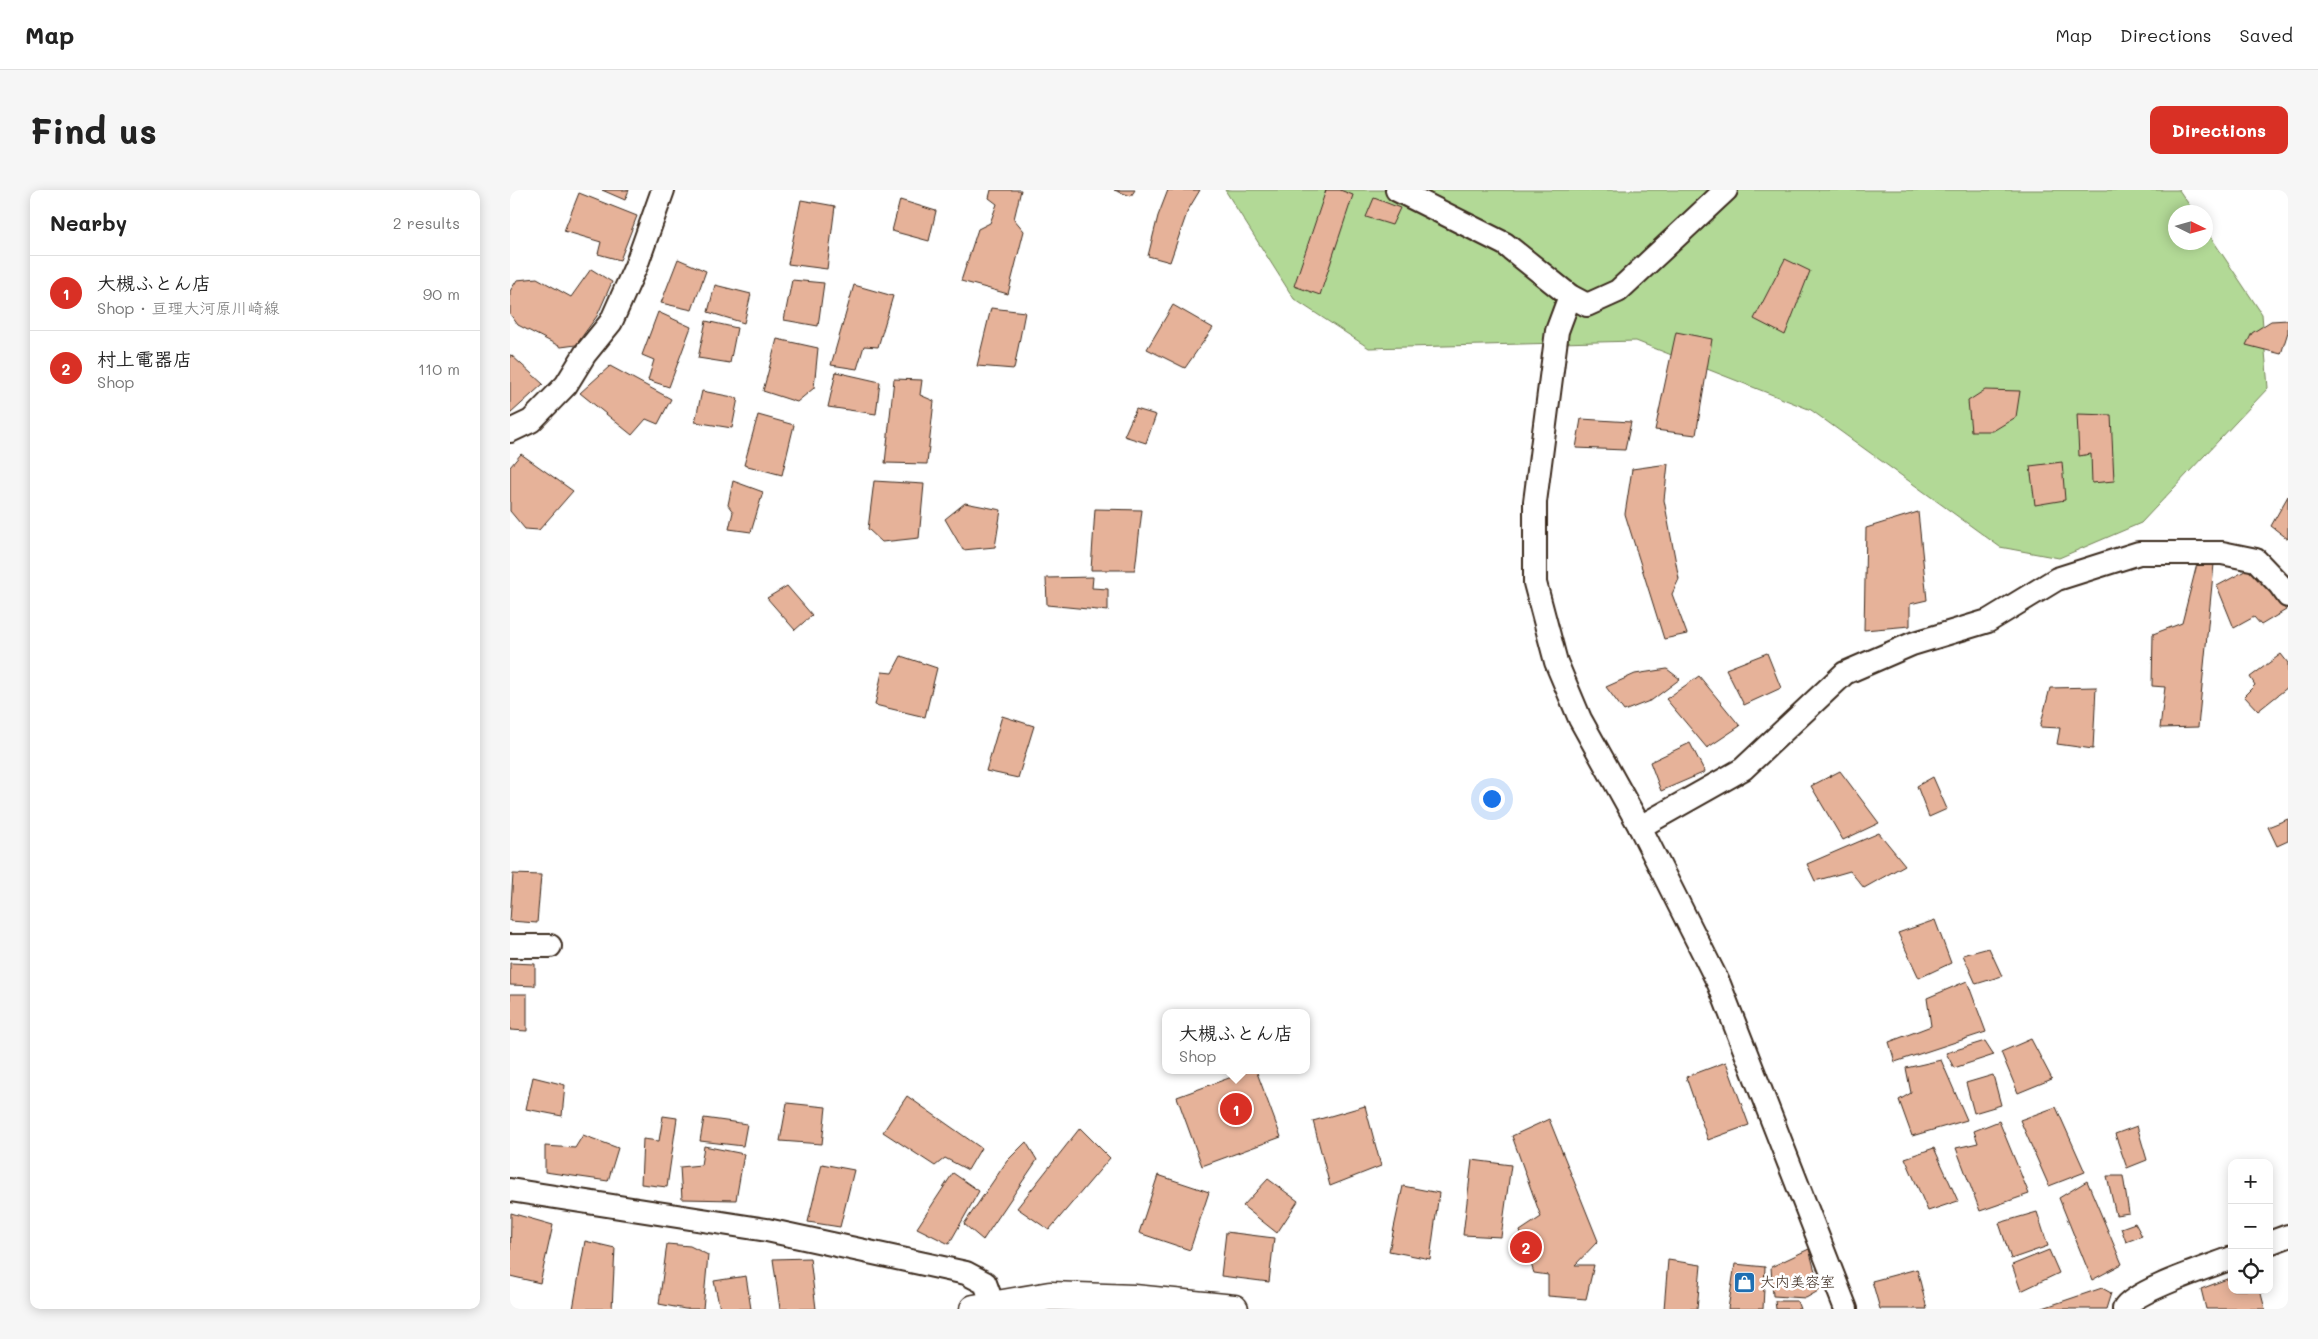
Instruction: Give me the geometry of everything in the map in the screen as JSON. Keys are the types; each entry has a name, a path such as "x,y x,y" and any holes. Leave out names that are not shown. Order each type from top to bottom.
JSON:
{"main road":[{"path":"983,1307 1050,1296 1134,1299 1234,1309"}],"street":[{"path":"510,431 531,421 566,385 585,354 612,322 636,266 663,190"},
{"path":"1397,190 1505,244 1570,296 1588,305 1618,291 1726,190"},
{"path":"1570,296 1558,331 1535,502 1535,583 1556,662 1580,719 1640,826 1719,984 1846,1309"},
{"path":"1640,826 1743,769 1845,673 1912,644 1988,621 2057,579 2138,552 2222,553 2256,560 2288,596"},
{"path":"510,946 550,946"},
{"path":"510,1190 767,1230 966,1273 984,1283 983,1307"},
{"path":"2273,1242 2288,1236"},
{"path":"2124,1309 2127,1304 2150,1290 2228,1260"}],"green space":[{"path":"1225,190 2179,190 2189,205 2168,205 2168,250 2213,250 2213,240 2262,314 2268,388 2141,523 2059,558 2000,547 1811,410 1636,341 1369,348 1294,299"}],"building":[{"path":"602,190 629,190 625,200"},
{"path":"991,190 1021,190 1014,219 1024,231 1008,294 961,281 978,229 990,223 997,204 989,198"},
{"path":"1114,190 1135,190 1131,196"},
{"path":"1168,190 1200,190 1188,210 1170,262 1148,256 1158,216"},
{"path":"1326,190 1340,190 1353,195 1320,295 1294,286"},
{"path":"579,193 637,216 620,260 598,254 601,242 564,231"},
{"path":"1374,198 1400,208 1392,225 1366,217"},
{"path":"801,200 835,206 827,269 788,264"},
{"path":"900,200 936,211 929,241 892,231"},
{"path":"678,259 706,271 692,310 661,303"},
{"path":"1785,259 1810,271 1785,335 1754,319"},
{"path":"591,269 612,282 597,316 576,345 561,347 518,325 510,314 510,291 517,280 537,278 571,297"},
{"path":"792,280 824,283 818,326 784,320"},
{"path":"715,285 751,294 744,323 708,312"},
{"path":"854,285 893,296 878,347 864,346 857,369 831,365"},
{"path":"1173,305 1213,328 1185,368 1147,349"},
{"path":"991,308 1025,312 1014,369 977,366"},
{"path":"658,312 691,327 669,387 648,380 654,360 642,355"},
{"path":"2288,320 2288,332 2281,354 2246,345 2252,333 2271,321"},
{"path":"706,321 737,328 730,363 698,358"},
{"path":"1676,332 1712,339 1696,435 1655,430"},
{"path":"777,339 818,348 814,388 797,402 763,391"},
{"path":"510,355 543,384 510,414"},
{"path":"610,366 671,399 658,424 646,419 632,435 580,393"},
{"path":"836,372 880,382 876,414 828,407"},
{"path":"894,379 922,380 920,395 934,401 927,464 885,463"},
{"path":"1985,390 2020,391 2016,417 1993,431 1971,431 1968,401"},
{"path":"702,391 738,398 732,428 695,422"},
{"path":"1136,409 1156,415 1146,443 1124,436"},
{"path":"2077,414 2111,415 2114,481 2092,483 2091,454 2079,456"},
{"path":"758,415 794,425 782,475 744,465"},
{"path":"1581,419 1631,422 1625,450 1576,448"},
{"path":"521,454 573,491 539,530 525,529 510,511 510,467"},
{"path":"2062,462 2065,500 2035,505 2030,466"},
{"path":"1668,464 1664,500 1679,579 1672,594 1687,634 1664,639 1625,514 1632,469"},
{"path":"733,481 763,492 751,532 729,529 733,512 728,505"},
{"path":"874,481 924,484 919,538 882,542 868,529"},
{"path":"2288,496 2288,539 2271,526"},
{"path":"965,503 1001,510 995,547 963,550 945,519"},
{"path":"1095,509 1142,510 1135,570 1091,570"},
{"path":"1918,512 1927,600 1910,604 1910,626 1864,630 1866,528"},
{"path":"2197,564 2214,564 2198,727 2160,728 2165,687 2152,686 2153,634 2182,623"},
{"path":"2254,566 2286,610 2261,625 2254,617 2234,628 2217,586"},
{"path":"1093,577 1092,588 1108,589 1108,611 1047,605 1046,578"},
{"path":"787,586 812,615 795,630 767,598"},
{"path":"1767,653 1781,688 1744,705 1726,669"},
{"path":"2281,654 2288,663 2288,687 2258,711 2244,696 2255,685 2250,677"},
{"path":"901,656 937,668 925,717 875,705 882,672 892,673"},
{"path":"1667,669 1680,679 1652,700 1624,711 1606,687 1635,674"},
{"path":"1699,676 1740,726 1707,748 1666,699"},
{"path":"2096,687 2093,749 2057,744 2060,728 2040,727 2050,688"},
{"path":"1002,716 1034,726 1018,778 986,771"},
{"path":"1690,743 1705,772 1661,791 1650,762"},
{"path":"1840,771 1879,823 1843,840 1811,786"},
{"path":"1933,777 1947,809 1929,817 1917,786"},
{"path":"2288,819 2288,841 2277,846 2268,827"},
{"path":"1879,833 1905,865 1864,888 1850,871 1815,881 1807,864"},
{"path":"513,874 541,875 537,923 510,921"},
{"path":"1935,920 1951,963 1919,978 1898,933"},
{"path":"1989,948 2002,976 1976,984 1963,955"},
{"path":"510,963 535,964 535,986 510,985"},
{"path":"1967,981 1986,1032 1895,1062 1889,1042 1931,1026 1927,998"},
{"path":"510,994 527,994 527,1031 510,1030"},
{"path":"2031,1039 2052,1079 2018,1093 2001,1052"},
{"path":"1985,1041 1994,1055 1954,1068 1946,1053"},
{"path":"1941,1060 1967,1120 1912,1136 1899,1100 1911,1093 1906,1068"},
{"path":"1726,1062 1749,1125 1708,1140 1686,1077"},
{"path":"1240,1074 1257,1074 1281,1137 1202,1166 1177,1097"},
{"path":"1993,1075 2001,1105 1974,1113 1966,1083"},
{"path":"533,1077 565,1085 562,1116 526,1109"},
{"path":"907,1096 981,1148 968,1170 945,1158 935,1166 883,1132"},
{"path":"787,1103 826,1107 822,1144 780,1141"},
{"path":"1365,1106 1381,1166 1330,1186 1313,1121"},
{"path":"2056,1107 2085,1172 2049,1186 2020,1120"},
{"path":"663,1116 677,1118 667,1187 641,1184 643,1139 659,1141"},
{"path":"704,1118 747,1124 743,1146 700,1141"},
{"path":"1549,1119 1598,1241 1575,1265 1594,1265 1586,1299 1548,1296 1548,1275 1534,1273 1520,1231 1541,1217 1512,1136"},
{"path":"1999,1121 2029,1194 1980,1211 1956,1148 1978,1143 1974,1131"},
{"path":"2137,1126 2147,1160 2127,1168 2115,1134"},
{"path":"1080,1128 1110,1158 1049,1230 1017,1208"},
{"path":"583,1135 618,1148 608,1181 545,1172 545,1146 575,1148"},
{"path":"1026,1142 1037,1160 983,1240 964,1224 1007,1161"},
{"path":"704,1146 744,1154 736,1200 682,1199 680,1167 701,1165"},
{"path":"1934,1148 1958,1201 1928,1211 1905,1158"},
{"path":"1472,1160 1511,1165 1501,1237 1463,1235"},
{"path":"822,1164 854,1170 840,1227 808,1222"},
{"path":"953,1173 979,1191 949,1244 917,1228"},
{"path":"1158,1175 1209,1192 1190,1250 1139,1233"},
{"path":"2107,1176 2123,1176 2129,1213 2116,1215"},
{"path":"1268,1179 1298,1201 1277,1233 1243,1206"},
{"path":"2087,1181 2122,1264 2092,1280 2059,1198"},
{"path":"1403,1186 1439,1193 1430,1259 1389,1251"},
{"path":"2037,1212 2048,1246 2011,1259 1999,1223"},
{"path":"511,1213 553,1225 540,1283 510,1276"},
{"path":"2135,1223 2142,1236 2126,1242 2121,1228"},
{"path":"1226,1232 1274,1238 1269,1282 1221,1276"},
{"path":"585,1241 615,1248 612,1309 573,1309"},
{"path":"667,1244 690,1246 708,1255 703,1309 685,1309 659,1304"},
{"path":"1809,1249 1820,1290 1806,1298 1773,1296 1771,1267"},
{"path":"2049,1250 2059,1273 2021,1291 2012,1265"},
{"path":"810,1258 816,1309 780,1309 773,1259"},
{"path":"1668,1260 1701,1265 1697,1309 1664,1309"},
{"path":"1735,1264 1765,1267 1763,1309 1728,1309"},
{"path":"1917,1269 1927,1309 1880,1309 1872,1281"},
{"path":"746,1276 751,1309 720,1309 714,1281"},
{"path":"2228,1279 2228,1294 2261,1294 2265,1309 2206,1309 2201,1289"},
{"path":"2102,1288 2111,1293 2106,1309 2040,1309"},
{"path":"1775,1301 1797,1301 1800,1309 1776,1309"}],"place":[{"name":"大槻ふとん店","path":"1236,1109"},
{"name":"村上電器店","path":"1526,1247"},
{"name":"大内美容室","path":"1744,1282"}]}
